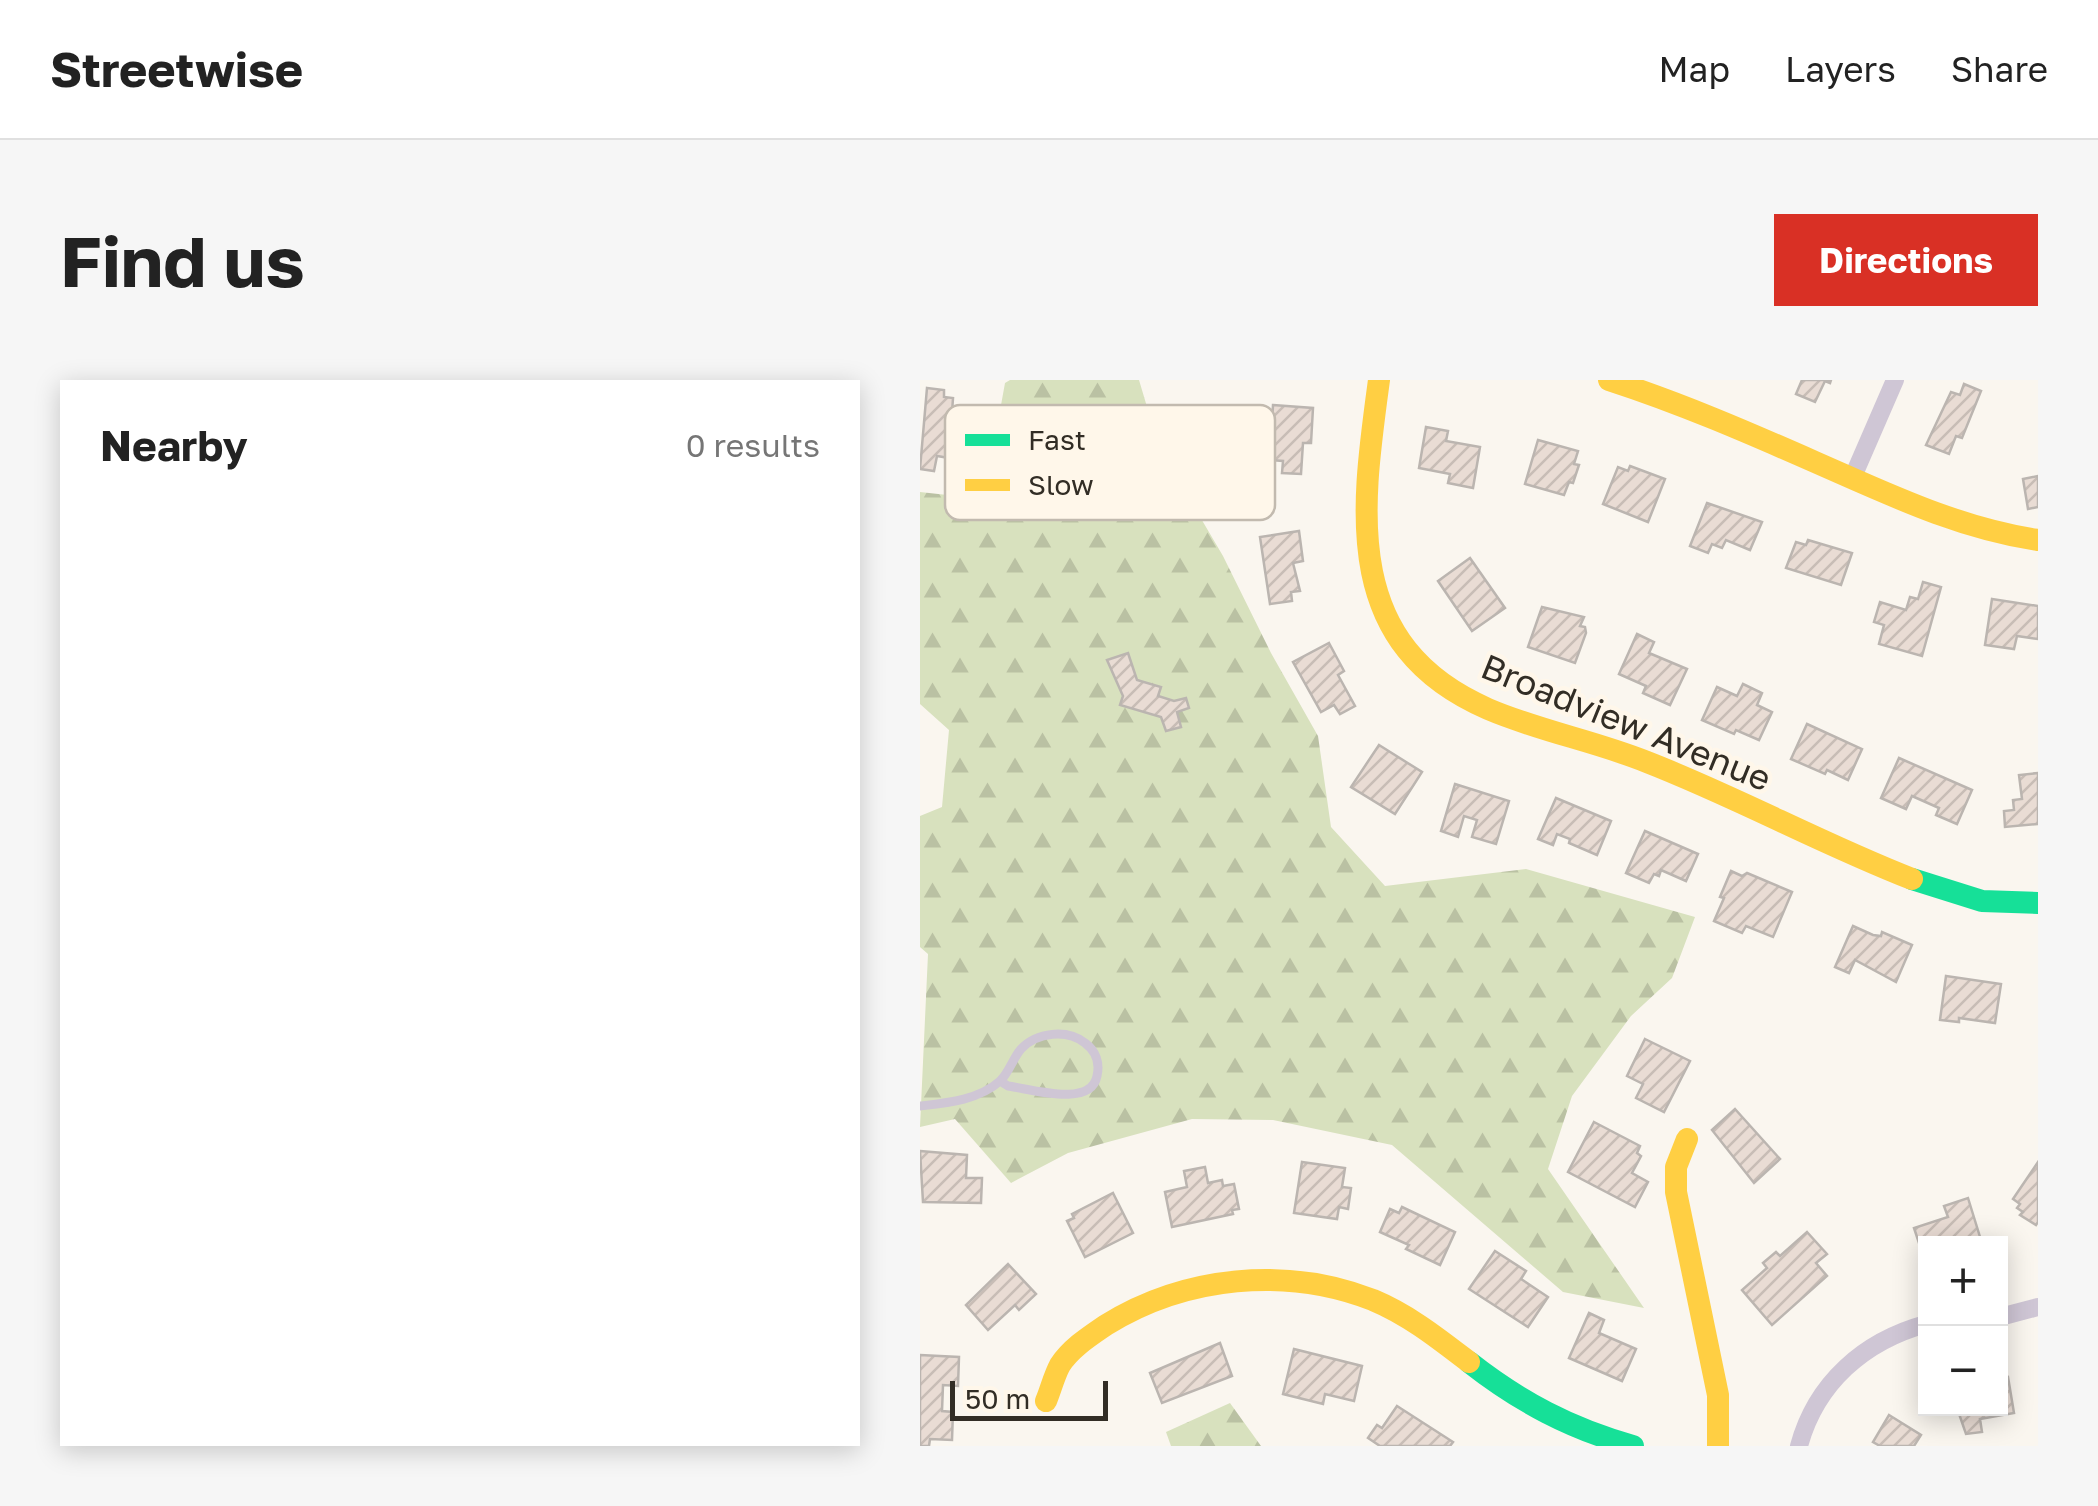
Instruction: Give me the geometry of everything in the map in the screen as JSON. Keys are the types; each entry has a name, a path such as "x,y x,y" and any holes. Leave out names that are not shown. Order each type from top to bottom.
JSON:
{"street":[{"name":"Broadview Avenue","path":"1379,380 1366,472 1369,558 1390,626 1426,671 1474,702 1624,753 1856,857 1951,894 2007,905 2038,903"},
{"path":"1609,380 1716,417 1916,508 1973,528 2038,540"},
{"path":"1852,479 1895,380"},
{"path":"1687,1139 1676,1167 1676,1192 1718,1395 1718,1446"},
{"path":"1046,1401 1061,1364 1104,1327 1142,1306 1196,1286 1239,1280 1282,1281 1353,1294 1406,1316 1510,1393 1548,1415 1632,1446"},
{"path":"2008,1315 2038,1308"},
{"path":"1799,1446 1810,1415 1844,1368 1878,1342 1921,1326"}],"lane":[{"path":"920,1106 965,1100 1000,1082 1021,1050 1044,1035 1075,1037 1088,1044 1097,1056 1097,1082 1091,1090 1080,1094 1000,1082"}],"green space":[{"path":"1139,380 1146,405 1001,405 1005,383"},
{"path":"920,492 945,495 945,520 1202,520 1318,736 1331,827 1385,886 1526,869 1695,917 1672,978 1631,1016 1572,1096 1548,1169 1644,1308 1563,1292 1392,1145 1273,1120 1192,1119 1068,1153 1011,1183 955,1119 920,1127 928,954 920,947 920,816 942,807 949,730 920,704"},
{"path":"1230,1403 1261,1446 1171,1446 1166,1432"}],"building":[{"path":"1802,380 1831,380 1825,381 1815,402 1796,394"},
{"path":"1964,384 1981,391 1962,438 1956,436 1949,454 1926,445 1951,392 1960,395"},
{"path":"927,388 944,390 944,397 953,398 953,405 945,405 945,457 937,456 934,471 920,469"},
{"path":"1275,405 1313,408 1311,443 1303,443 1301,474 1282,473 1283,461 1275,460"},
{"path":"1426,427 1448,431 1446,441 1480,447 1473,488 1448,483 1450,474 1419,468"},
{"path":"1538,440 1578,451 1574,464 1579,465 1564,495 1525,484"},
{"path":"1630,466 1665,479 1648,522 1603,504 1618,467 1628,471"},
{"path":"2038,476 2038,507 2028,509 2023,479"},
{"path":"1707,503 1762,522 1750,550 1726,540 1722,548 1712,544 1708,553 1690,546"},
{"path":"1299,531 1303,561 1293,563 1300,591 1291,592 1292,601 1270,604 1260,537"},
{"path":"1808,540 1852,553 1841,585 1786,568 1796,542 1806,545"},
{"path":"1470,558 1505,608 1472,631 1438,581"},
{"path":"1923,582 1941,587 1922,656 1879,644 1884,625 1874,622 1880,602 1906,610 1910,597 1918,599"},
{"path":"1992,599 2038,606 2038,639 2017,636 2014,649 1985,645"},
{"path":"1542,607 1584,617 1580,626 1585,627 1586,633 1575,663 1528,647"},
{"path":"1637,634 1654,642 1649,653 1687,669 1670,705 1643,693 1646,686 1619,674"},
{"path":"1329,643 1344,671 1338,675 1355,706 1340,714 1334,705 1321,712 1293,662"},
{"path":"1128,653 1137,680 1161,687 1158,696 1174,701 1186,698 1189,708 1177,712 1181,727 1166,731 1161,717 1120,705 1123,696 1107,660"},
{"path":"1743,684 1762,693 1757,705 1772,712 1759,740 1702,720 1717,687 1737,696"},
{"path":"1807,724 1862,749 1848,780 1791,759"},
{"path":"1379,745 1422,772 1395,814 1351,787"},
{"path":"1899,758 1972,790 1957,824 1936,815 1939,808 1912,796 1906,809 1881,798"},
{"path":"2038,773 2038,824 2005,827 2004,811 2014,810 2013,800 2022,799 2019,775"},
{"path":"1455,784 1509,801 1496,844 1472,837 1477,820 1464,816 1458,837 1441,831"},
{"path":"1556,798 1611,821 1597,855 1557,834 1553,845 1538,839"},
{"path":"1645,831 1698,854 1686,881 1661,870 1649,883 1626,873"},
{"path":"1731,871 1742,876 1747,873 1792,892 1773,937 1746,926 1742,933 1714,921"},
{"path":"1853,926 1873,935 1881,936 1882,932 1912,945 1896,982 1855,960 1849,973 1835,967"},
{"path":"1946,976 2001,984 1995,1023 1959,1018 1959,1022 1940,1020"},
{"path":"1645,1039 1690,1061 1664,1112 1636,1098 1643,1084 1627,1076"},
{"path":"1735,1109 1780,1159 1754,1183 1712,1130"},
{"path":"1594,1122 1640,1146 1637,1153 1641,1156 1632,1173 1648,1182 1635,1207 1568,1172"},
{"path":"920,1151 967,1155 966,1178 982,1178 981,1203 923,1202"},
{"path":"1302,1162 1345,1168 1342,1187 1351,1188 1348,1209 1339,1207 1337,1219 1294,1213"},
{"path":"2038,1162 2036,1225 2020,1215 2020,1204 2013,1199"},
{"path":"1205,1167 1208,1183 1222,1180 1223,1186 1234,1184 1239,1209 1232,1210 1233,1214 1172,1227 1165,1192 1187,1187 1184,1171"},
{"path":"1113,1193 1133,1233 1085,1257 1067,1221 1074,1218 1072,1214"},
{"path":"1968,1198 1980,1236 1918,1236 1918,1240 1914,1228 1948,1217 1944,1206"},
{"path":"1402,1207 1455,1232 1440,1265 1380,1232 1390,1209 1399,1213"},
{"path":"1807,1232 1827,1254 1816,1263 1827,1276 1772,1325 1742,1290 1767,1268 1763,1263 1776,1252 1780,1256"},
{"path":"1495,1251 1526,1271 1521,1279 1548,1297 1528,1327 1469,1289"},
{"path":"1008,1264 1036,1294 1019,1310 1015,1305 988,1330 966,1305"},
{"path":"1589,1313 1604,1320 1599,1333 1636,1349 1622,1381 1569,1358"},
{"path":"1220,1343 1232,1376 1162,1403 1150,1373"},
{"path":"1294,1349 1362,1366 1354,1401 1325,1394 1323,1404 1283,1394"},
{"path":"920,1355 959,1357 958,1386 943,1385 942,1411 953,1412 952,1440 930,1439 929,1446 920,1446"},
{"path":"2008,1377 2014,1413 2008,1414"},
{"path":"1397,1406 1453,1442 1450,1446 1380,1446 1368,1438 1377,1425 1382,1428"},
{"path":"1889,1415 1921,1435 1914,1446 1880,1446 1873,1442"},
{"path":"1960,1416 1997,1416 1980,1419 1982,1432 1966,1434"}],"traffic: fast":[{"path":"1912,879 1982,901 2038,903"},
{"path":"1469,1362 1547,1413 1633,1446"}],"traffic: slow":[{"path":"1379,380 1368,478 1367,525 1372,570 1384,612 1406,649 1440,682 1488,709 1647,762 1912,879"},
{"path":"1609,380 1713,418 1924,508 2008,535 2038,540"},
{"path":"1687,1139 1676,1167 1676,1192 1718,1395 1718,1446"},
{"path":"1046,1401 1064,1359 1106,1325 1169,1296 1236,1281 1306,1283 1373,1300 1411,1320 1469,1362"}]}
